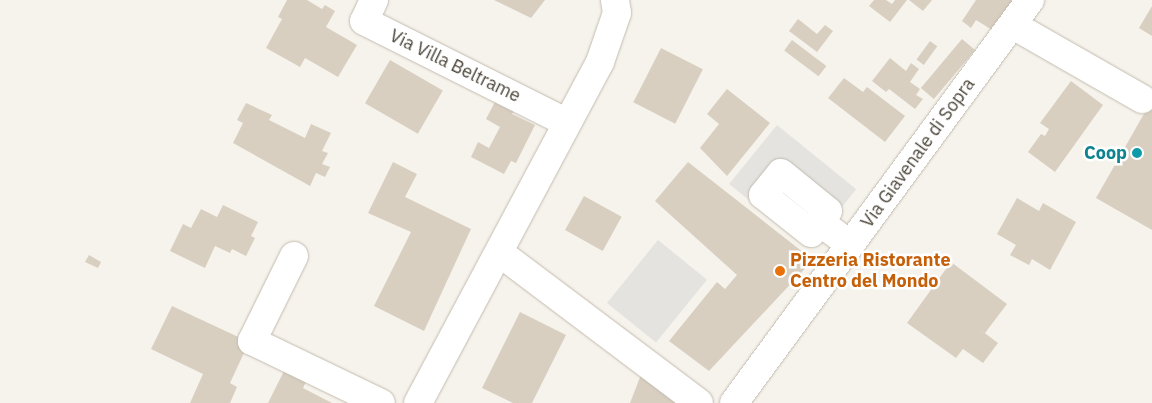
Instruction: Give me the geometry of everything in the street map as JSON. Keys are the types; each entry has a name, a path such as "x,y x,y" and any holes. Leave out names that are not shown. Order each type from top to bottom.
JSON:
{"street":[{"name":"Via Villa Beltrame","path":"374,0 364,21 566,122"},
{"path":"418,403 500,254 566,122 600,62 618,13 615,0"},
{"name":"Via Giavenale di Sopra","path":"734,403 1030,0"},
{"path":"1013,25 1142,99"},
{"path":"820,222 850,246"},
{"path":"500,254 699,403"},
{"path":"294,256 252,341 381,403"}],"shaded area":[{"path":"777,125 856,189 808,248 729,184"},
{"path":"658,240 707,280 656,343 607,303"}],"building":[{"path":"287,0 307,0 322,9 325,5 335,11 326,27 357,45 338,77 305,58 300,67 266,48 282,19 278,17"},
{"path":"494,0 545,0 531,18"},
{"path":"874,0 886,0 892,4 895,0 907,0 890,22 869,6"},
{"path":"909,0 932,0 923,11"},
{"path":"976,0 1020,0 997,33 976,20 971,28 962,21"},
{"path":"1152,6 1152,36 1139,28"},
{"path":"798,19 817,34 825,25 833,31 817,52 789,31"},
{"path":"962,39 975,50 934,99 921,88"},
{"path":"792,40 826,66 819,76 784,50"},
{"path":"930,41 937,46 924,65 916,60"},
{"path":"661,48 703,69 675,124 633,102"},
{"path":"890,58 906,71 911,63 919,69 910,82 920,89 916,95 923,99 915,109 889,89 886,92 872,81"},
{"path":"390,60 443,91 418,134 365,103"},
{"path":"844,78 863,92 867,87 905,116 885,142 828,98"},
{"path":"1071,81 1103,105 1055,172 1028,152 1041,134 1045,136 1049,129 1040,123"},
{"path":"727,89 770,123 727,176 700,148 719,124 707,114"},
{"path":"498,96 517,106 512,114 535,125 516,163 511,161 504,174 471,157 478,142 489,148 500,127 486,119"},
{"path":"246,103 272,115 269,120 305,138 311,124 331,133 322,151 328,153 322,164 330,167 325,177 316,173 310,186 233,143 243,123 237,120"},
{"name":"Coop","path":"1149,105 1152,107 1152,230 1096,198"},
{"path":"393,162 417,174 405,197 471,229 424,331 374,306 411,232 368,213"},
{"path":"688,162 813,260 709,371 669,341 717,282 725,289 737,275 655,201"},
{"path":"584,196 622,217 603,251 565,230"},
{"path":"1017,198 1039,211 1043,203 1076,222 1050,270 1032,259 1029,265 1010,255 1016,245 997,234"},
{"path":"223,205 258,222 251,236 255,238 246,256 232,249 230,253 215,246 205,268 170,251 183,224 191,228 201,209 217,217"},
{"path":"89,255 101,262 98,268 85,262"},
{"path":"951,262 1007,304 985,333 978,328 998,343 983,363 963,349 956,358 907,323"},
{"path":"172,306 249,342 230,383 237,387 230,403 190,403 203,374 151,349"},
{"path":"520,312 566,335 532,403 513,403 482,388"},
{"path":"285,369 307,380 303,388 332,403 268,403"},
{"path":"642,372 680,403 630,403"}],"place":[{"name":"Coop","path":"1137,153"},
{"name":"Pizzeria Ristorante Centro del Mondo","path":"780,271"}]}
